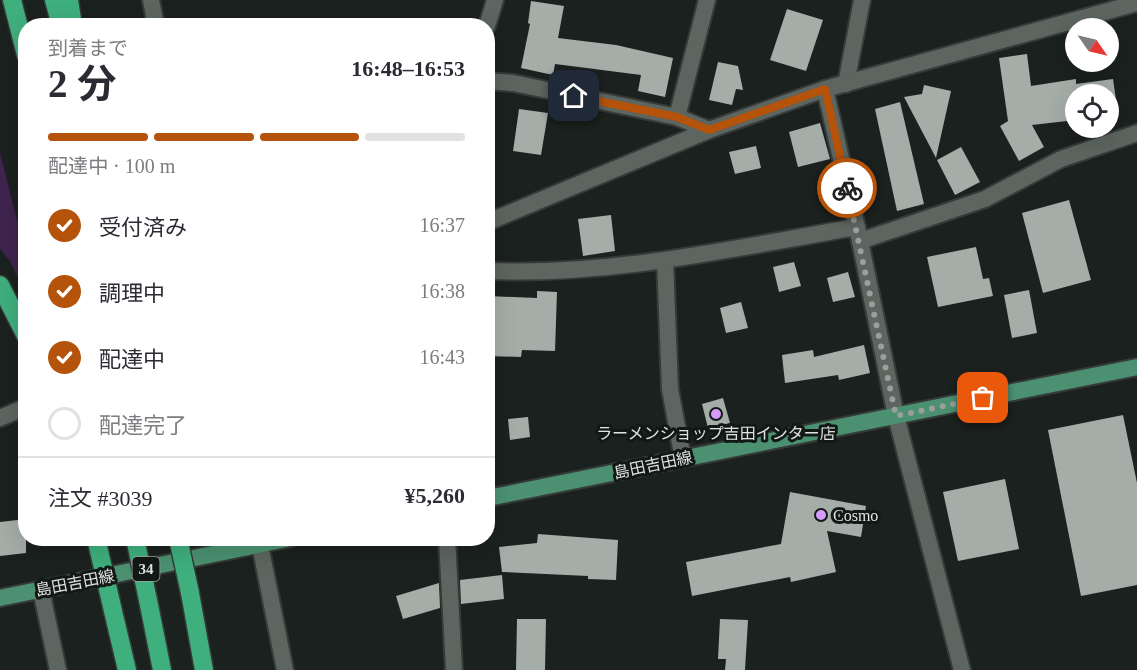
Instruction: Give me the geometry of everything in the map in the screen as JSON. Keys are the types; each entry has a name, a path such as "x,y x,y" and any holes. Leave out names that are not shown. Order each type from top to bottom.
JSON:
{"highway":[{"path":"12,0 18,24"},
{"path":"54,0 59,18"},
{"path":"69,0 72,18"},
{"path":"0,285 18,320"},
{"path":"98,546 127,670"},
{"path":"137,546 162,670"},
{"path":"180,546 204,670"}],"main road":[{"name":"島田吉田線","path":"495,497 1137,367"},
{"name":"島田吉田線","path":"0,598 227,546"}],"street":[{"path":"152,0 157,18"},
{"path":"489,18 495,0"},
{"path":"677,117 707,0"},
{"path":"846,84 862,0"},
{"path":"495,219 709,130 825,89 1137,3"},
{"path":"495,82 513,83 677,117 709,130"},
{"path":"825,89 896,416 959,669"},
{"path":"495,271 528,273 631,266 858,234 985,199 1061,159 1137,133"},
{"path":"665,260 670,389 683,459"},
{"path":"0,418 18,410"},
{"path":"260,546 285,670"},
{"path":"447,546 454,670"},
{"path":"41,590 58,670"}],"shaded area":[{"path":"0,152 18,224 18,278 10,261 0,249"}],"building":[{"path":"531,1 564,6 558,38 616,45 673,58 665,97 638,91 641,75 555,64 553,75 521,68 530,24 528,23"},
{"path":"787,9 823,20 806,71 770,60"},
{"path":"1027,54 1031,86 1076,79 1076,84 1065,84 1065,121 1032,125 1044,147 1019,161 1000,126 1008,121 999,58"},
{"path":"718,62 738,66 743,90 736,89 732,105 709,100"},
{"path":"1113,79 1114,84 1076,84"},
{"path":"924,85 951,91 936,158 904,97 922,94"},
{"path":"900,102 924,204 897,211 875,109"},
{"path":"519,109 548,113 541,155 513,151"},
{"path":"820,123 830,159 798,167 789,132"},
{"path":"756,146 761,168 735,174 729,152"},
{"path":"961,147 980,182 955,195 937,160"},
{"path":"1069,200 1091,280 1043,293 1022,213"},
{"path":"611,215 615,251 583,256 578,219"},
{"path":"976,247 983,279 989,278 993,296 938,307 927,257"},
{"path":"794,262 801,286 779,292 773,267"},
{"path":"848,272 855,297 833,302 827,278"},
{"path":"1029,290 1037,333 1012,338 1004,295"},
{"path":"537,291 557,292 555,351 522,350 521,357 495,356 495,296 537,298"},
{"path":"741,302 748,328 726,333 720,308"},
{"path":"864,345 870,373 839,380 838,375 785,383 782,355 813,350 814,357"},
{"path":"723,398 730,423 708,428 702,404"},
{"path":"1123,415 1137,483 1137,585 1081,596 1048,430"},
{"path":"528,417 530,437 510,440 508,419"},
{"path":"1005,479 1019,549 958,561 943,492"},
{"path":"790,492 866,506 861,537 827,531 836,572 791,582 790,577 692,596 686,562 781,544"},
{"path":"18,520 18,546 26,546 26,553 0,556 0,522"},
{"path":"538,534 618,540 616,580 588,579 588,576 502,572 499,547 537,543"},
{"path":"502,575 504,599 461,604 460,580"},
{"path":"439,583 440,608 403,619 396,596"},
{"path":"517,619 546,619 545,670 516,670"},
{"path":"720,619 748,620 745,670 725,670 726,659 718,659"}],"way so far":[{"path":"847,188 896,416 983,398"}],"place":[{"name":"ラーメンショップ吉田インター店","path":"716,414"},
{"name":"Cosmo","path":"821,515"}],"route":[{"path":"574,96 677,117 709,130 825,89 847,188"}]}
